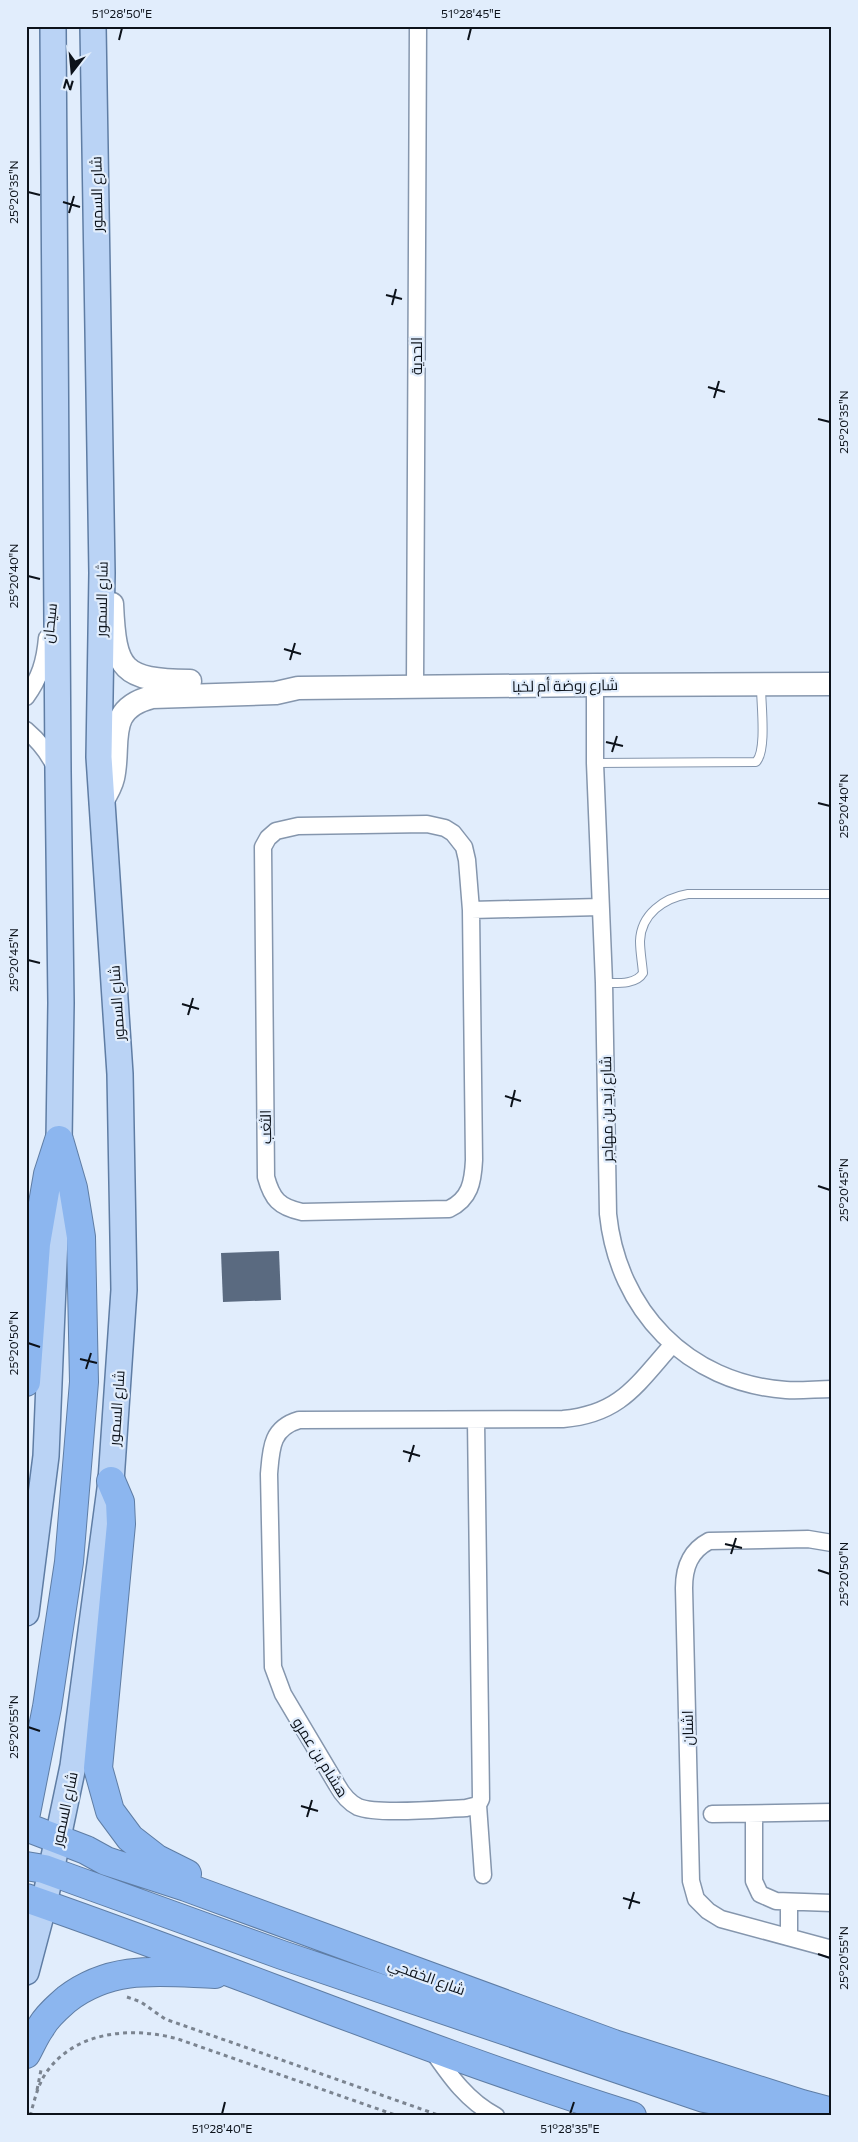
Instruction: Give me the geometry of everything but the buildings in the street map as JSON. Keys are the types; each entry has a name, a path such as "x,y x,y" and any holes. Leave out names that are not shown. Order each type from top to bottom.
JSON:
{"highway":[{"path":"26,1382 36,1244 48,1174 59,1140"},
{"path":"26,1813 47,1707 69,1562 84,1382 81,1237 74,1188 59,1140"},
{"path":"111,1481 120,1502 121,1524 98,1768 103,1792 110,1811 130,1838 157,1859 199,1880 487,1982 504,1993 516,2008"},
{"name":"شارع الخفجي","path":"26,1827 106,1861 186,1888 614,2044 832,2112"},
{"path":"26,1852 40,1849 57,1839"},
{"path":"632,2116 430,2048 238,1974 35,1901 34,1872 704,2098 750,2106 778,2107 802,2104"},
{"path":"26,2054 41,2026 58,2006 83,1987 103,1978 132,1972 238,1974"}],"main road":[{"path":"26,1613 46,1456 59,1140 61,1003 54,26"},
{"name":"شارع السمور","path":"34,1872 57,1839 73,1766 111,1481 124,1290 120,1074 99,757 102,573 93,26"},
{"path":"26,1972 35,1901"}],"street":[{"name":"الحدية","path":"415,687 418,26"},
{"name":"سيحان","path":"26,697 36,685 46,653 57,543"},
{"name":"شارع روضة أم لخبا","path":"102,573 111,594 116,651 126,666 133,672 158,680 276,683 298,688"},
{"name":"شارع روضة أم لخبا","path":"101,803 113,779 117,726 121,717 134,703 152,696 281,692 298,688 832,684"},
{"name":"شارع زيد بن مهاجر","path":"596,685 595,763 604,984 610,1232 620,1269 636,1302 659,1332 672,1344 704,1366 739,1381 787,1390 832,1389"},
{"path":"26,730 37,739 49,754 58,772"},
{"name":"الثغب","path":"427,824 445,828 460,840 464,847 471,910 474,1160 471,1186 466,1197 453,1207 438,1210 302,1212 288,1209 280,1204 273,1196 266,1176 262,856 268,838 276,831 298,826 427,824"},
{"path":"471,910 600,907"},
{"name":"هشام بن عمرو","path":"478,1805 466,1808 372,1810 357,1806 343,1795 283,1694 274,1667 269,1474 272,1448 278,1433 283,1427 299,1420 563,1419 594,1414 620,1402 672,1344"},
{"path":"476,1420 482,1791 478,1805 483,1875"},
{"name":"اشنان","path":"832,1543 808,1539 709,1541 691,1556 684,1579 691,1881 693,1892 702,1906 721,1919 832,1949"},
{"path":"712,1814 832,1812"},
{"path":"754,1814 756,1887 760,1894 769,1899 789,1902 832,1902"},
{"path":"789,1902 789,1937"},
{"path":"430,2048 459,2088 482,2108 496,2116"}],"lane":[{"path":"595,763 756,762 761,755 762,749 761,684"},
{"path":"604,984 626,982 640,977 643,973 640,940 643,927 657,907 676,896 688,894 832,894"}],"path":[{"path":"123,1997 134,1998 165,2019 441,2116"},
{"path":"30,2116 43,2077 61,2056 73,2048 102,2036 133,2032 156,2034 178,2039 398,2116"}]}
